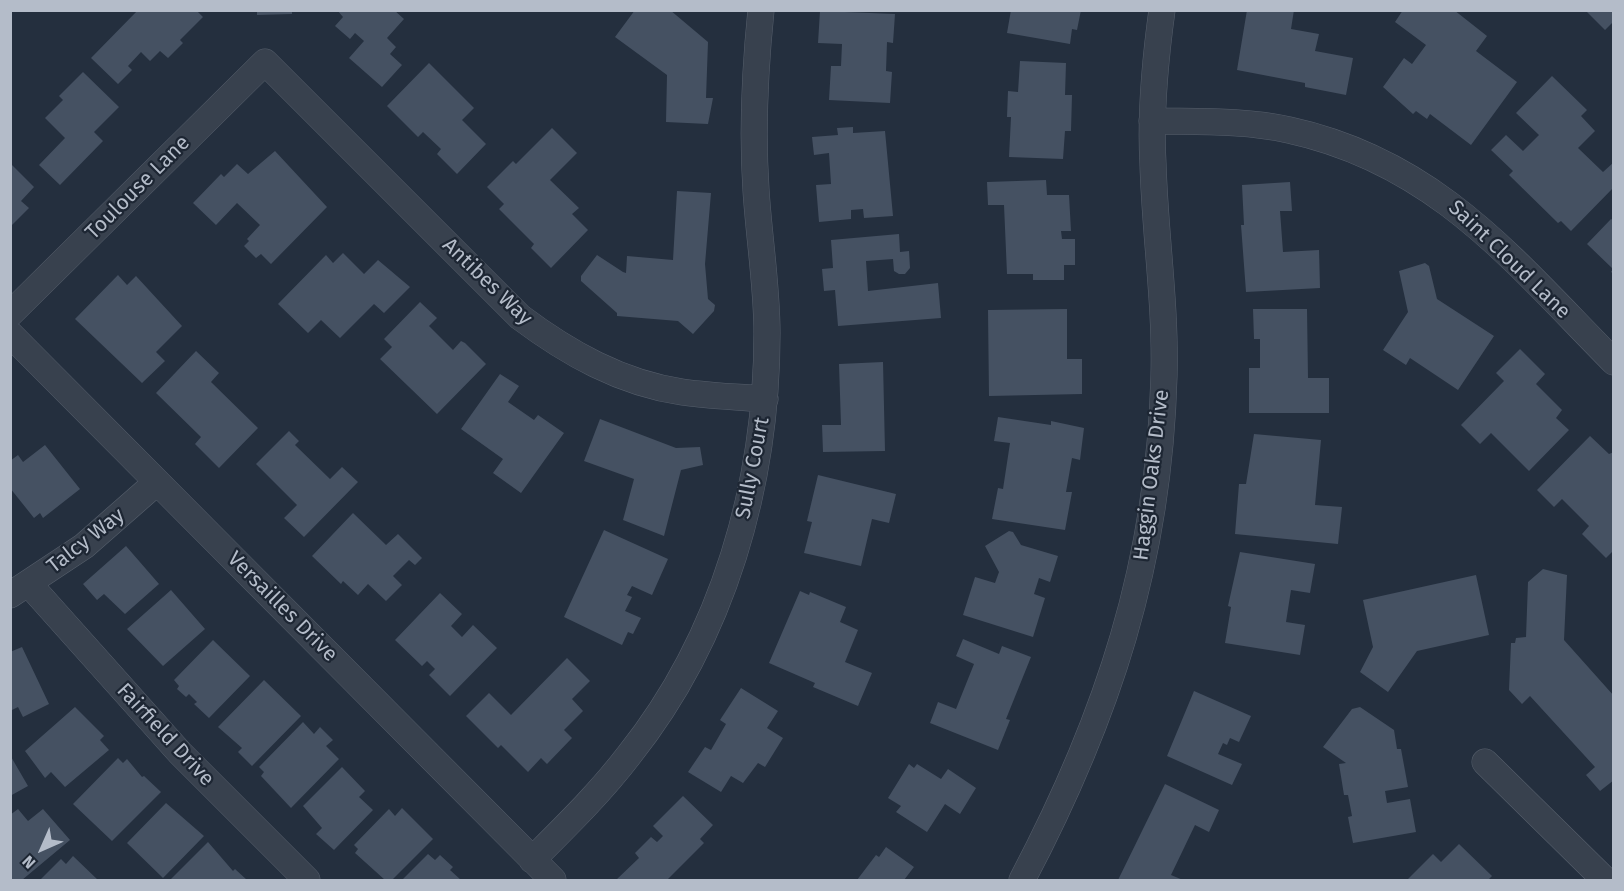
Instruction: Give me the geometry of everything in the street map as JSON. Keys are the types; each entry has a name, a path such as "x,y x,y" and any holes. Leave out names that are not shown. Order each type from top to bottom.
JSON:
{"street":[{"name":"Sully Court","path":"532,860 593,798 630,754 664,706 693,655 717,602 737,548 752,491 765,399 767,331 756,166 755,102 761,10"},
{"name":"Haggin Oaks Drive","path":"1022,880 1059,811 1089,743 1114,673 1134,601 1150,524 1160,450 1164,376 1163,301 1152,164 1155,62 1162,10"},
{"name":"Antibes Way","path":"265,62 520,317 557,345 598,366 642,382 681,392 765,399"},
{"name":"Toulouse Lane","path":"10,314 265,62"},
{"name":"Saint Cloud Lane","path":"1152,121 1239,123 1287,129 1334,142 1409,176 1444,198 1486,234 1614,362"},
{"name":"Versailles Drive","path":"10,334 553,880"},
{"name":"Talcy Way","path":"20,590 84,546 157,482"},
{"name":"Fairfield Drive","path":"20,590 307,880"},
{"path":"1485,762 1605,880"}],"building":[{"path":"138,10 196,10 203,17 180,40 183,43 168,58 160,51 150,61 141,52 128,66 132,70 118,84 91,58"},
{"path":"257,10 292,10 292,14 257,15"},
{"path":"337,10 394,10 404,19 387,38 396,47 390,54 402,65 382,87 349,58 364,41 355,33 350,39 335,26 343,17"},
{"path":"635,10 670,10 708,42 706,98 713,98 708,124 666,122 667,75 615,37"},
{"path":"1011,10 1081,10 1077,30 1072,29 1070,44 1007,33"},
{"path":"1247,10 1294,10 1291,29 1319,34 1315,51 1353,58 1346,95 1305,87 1305,83 1237,70"},
{"path":"1403,10 1454,10 1487,36 1476,51 1517,82 1471,145 1430,114 1427,119 1416,111 1413,114 1383,87 1404,58 1412,64 1426,45 1395,22"},
{"path":"1585,10 1614,10 1614,21 1605,30"},
{"path":"820,11 895,14 893,43 887,42 886,71 892,72 890,103 829,100 831,66 841,66 842,44 818,43"},
{"path":"1020,61 1066,63 1065,95 1072,95 1071,131 1065,131 1063,159 1009,157 1011,117 1007,117 1008,91 1018,92"},
{"path":"429,63 474,108 462,120 486,144 457,174 437,154 441,149 423,132 418,137 387,106"},
{"path":"83,72 119,107 94,132 103,141 60,185 39,165 65,138 45,118 63,100 59,96"},
{"path":"1552,76 1587,110 1581,116 1595,131 1578,148 1603,172 1614,162 1614,187 1571,231 1561,221 1558,223 1509,175 1513,171 1491,150 1506,135 1523,151 1539,135 1516,113"},
{"path":"853,127 853,133 885,131 893,216 864,218 863,209 851,210 851,219 819,222 816,185 831,184 829,153 814,155 812,137 838,135 837,128"},
{"path":"552,128 577,153 550,180 579,208 572,214 588,230 551,268 531,248 534,244 499,209 504,204 487,187 513,161 516,164"},
{"path":"275,151 327,207 271,264 261,254 256,258 244,246 249,241 247,239 260,225 237,203 216,225 193,203 221,174 224,177 237,164 248,174"},
{"path":"10,163 34,187 21,201 29,208 10,227"},
{"path":"1046,180 1047,195 1069,195 1071,231 1061,231 1062,239 1075,239 1075,265 1064,265 1064,280 1033,280 1033,274 1007,274 1004,205 988,205 987,182"},
{"path":"1290,182 1292,211 1280,211 1283,252 1319,250 1320,288 1246,292 1241,225 1244,225 1242,185"},
{"path":"677,191 711,193 705,264 708,299 715,305 714,311 693,334 678,321 617,316 617,313 581,281 581,276 597,255 626,273 627,256 673,260"},
{"path":"1611,219 1614,221 1614,274 1611,272 1613,269 1587,244"},
{"path":"899,234 900,252 909,251 910,268 905,274 899,274 894,271 893,259 866,261 868,291 938,283 941,318 838,326 835,290 824,291 822,269 833,268 831,240"},
{"path":"343,253 364,274 378,260 410,287 384,313 374,304 340,338 321,320 308,333 278,304 326,255 333,263"},
{"path":"1425,263 1429,266 1437,299 1494,336 1458,390 1410,358 1406,365 1383,350 1408,312 1399,271"},
{"path":"118,275 127,285 136,276 182,326 156,352 165,361 142,383 75,319"},
{"path":"420,302 437,318 429,326 453,350 461,341 486,364 437,414 380,359 392,347 384,339"},
{"path":"1067,309 1067,359 1082,359 1082,394 989,396 988,310"},
{"path":"1253,309 1307,309 1308,378 1329,378 1329,413 1249,413 1249,368 1260,368 1260,339 1254,339"},
{"path":"1520,349 1545,374 1536,384 1562,410 1556,418 1569,430 1529,471 1491,433 1480,444 1461,425 1504,381 1496,373"},
{"path":"196,351 219,373 211,382 258,428 219,468 195,444 201,437 156,393"},
{"path":"883,362 885,451 823,452 822,425 841,425 839,364"},
{"path":"500,374 519,386 508,402 534,420 538,415 564,433 521,493 493,473 503,459 461,429"},
{"path":"998,417 1051,425 1051,421 1084,428 1080,460 1072,458 1066,492 1072,492 1065,530 992,519 998,488 1003,489 1010,443 994,441"},
{"path":"600,419 676,448 700,447 703,465 681,470 664,536 623,520 634,479 584,461"},
{"path":"289,431 299,441 295,445 330,479 342,467 358,482 304,537 284,518 297,505 256,464"},
{"path":"1254,434 1321,440 1315,505 1342,507 1338,544 1235,534 1239,484 1246,484"},
{"path":"1590,436 1609,454 1614,452 1614,550 1606,558 1582,534 1589,526 1562,499 1554,507 1537,490"},
{"path":"45,445 80,489 43,518 40,513 34,518 10,488 10,461 18,455 23,462"},
{"path":"818,475 896,494 889,523 872,519 861,566 804,553 812,522 807,521"},
{"path":"353,513 386,545 398,534 422,558 415,565 409,560 393,576 402,585 386,601 368,584 358,595 343,581 341,584 312,556"},
{"path":"604,530 668,559 652,595 632,586 627,595 632,597 625,611 641,618 633,634 628,632 622,645 564,617"},
{"path":"1009,531 1013,532 1021,545 1058,556 1050,582 1039,578 1034,594 1045,598 1033,637 963,615 975,577 995,583 999,572 985,546"},
{"path":"126,546 159,584 125,614 104,594 97,600 83,584"},
{"path":"1240,552 1315,564 1310,593 1291,590 1286,622 1305,625 1300,655 1225,643 1231,607 1228,606"},
{"path":"1543,569 1567,575 1564,640 1614,696 1614,780 1600,791 1586,775 1595,767 1530,696 1522,704 1509,690 1511,643 1515,643 1516,638 1526,637 1528,582"},
{"path":"1476,575 1489,635 1417,651 1388,692 1360,672 1373,647 1363,600"},
{"path":"171,590 205,629 163,666 127,629"},
{"path":"800,591 809,595 810,592 846,607 840,622 858,630 845,662 872,673 858,706 813,687 815,683 769,663"},
{"path":"440,593 462,614 451,626 462,637 473,625 497,648 450,696 429,675 435,669 427,661 422,666 395,640"},
{"path":"963,639 999,654 1002,646 1031,657 1006,719 1010,720 998,750 930,723 938,702 956,709 974,664 956,656"},
{"path":"213,640 250,676 209,718 194,704 197,702 189,694 186,697 177,689 179,686 174,680"},
{"path":"22,647 49,704 23,717 18,707 10,711 10,652"},
{"path":"567,658 590,681 572,699 583,711 564,730 572,738 547,764 541,758 528,772 501,745 498,748 466,716 489,693 511,715"},
{"path":"264,680 301,716 252,766 238,752 242,748 218,727"},
{"path":"741,688 778,711 767,728 783,738 765,767 758,763 743,783 731,776 721,792 688,772 705,747 711,750 726,724 720,720"},
{"path":"1194,691 1251,716 1239,742 1230,738 1227,745 1223,743 1218,754 1242,764 1232,785 1167,756"},
{"path":"75,707 104,736 100,740 109,750 65,787 51,772 45,778 25,751"},
{"path":"1360,707 1394,730 1397,749 1401,749 1408,787 1385,791 1387,803 1410,799 1416,832 1353,843 1348,817 1352,816 1348,795 1344,795 1339,764 1346,763 1323,747 1352,709"},
{"path":"303,722 314,734 320,727 333,740 326,746 339,759 291,808 261,776 264,772 259,767"},
{"path":"10,755 28,786 10,796"},
{"path":"118,758 123,763 127,759 142,777 144,776 161,792 112,841 73,804"},
{"path":"909,764 914,768 917,764 941,779 948,769 976,788 960,814 945,804 927,832 896,812 901,806 888,798"},
{"path":"342,767 365,791 359,797 373,810 334,850 316,834 322,828 303,806"},
{"path":"1165,784 1219,810 1209,832 1195,825 1171,875 1183,880 1118,880"},
{"path":"683,796 713,825 700,839 704,843 667,880 616,880 639,858 635,853 651,837 657,842 663,836 653,826"},
{"path":"166,803 204,836 163,878 127,843"},
{"path":"402,808 433,839 392,880 385,880 355,853 358,849 354,845 389,809 395,816"},
{"path":"18,809 28,821 43,809 70,840 22,880 11,880 10,815"},
{"path":"208,842 233,871 235,869 247,880 170,880"},
{"path":"1459,844 1492,876 1488,880 1407,880 1433,854 1441,862"},
{"path":"886,847 914,867 904,880 857,880 876,855 879,857"},
{"path":"428,854 435,860 440,855 453,867 450,870 461,880 402,880"},
{"path":"73,856 98,880 40,880 61,859 66,864"}]}
